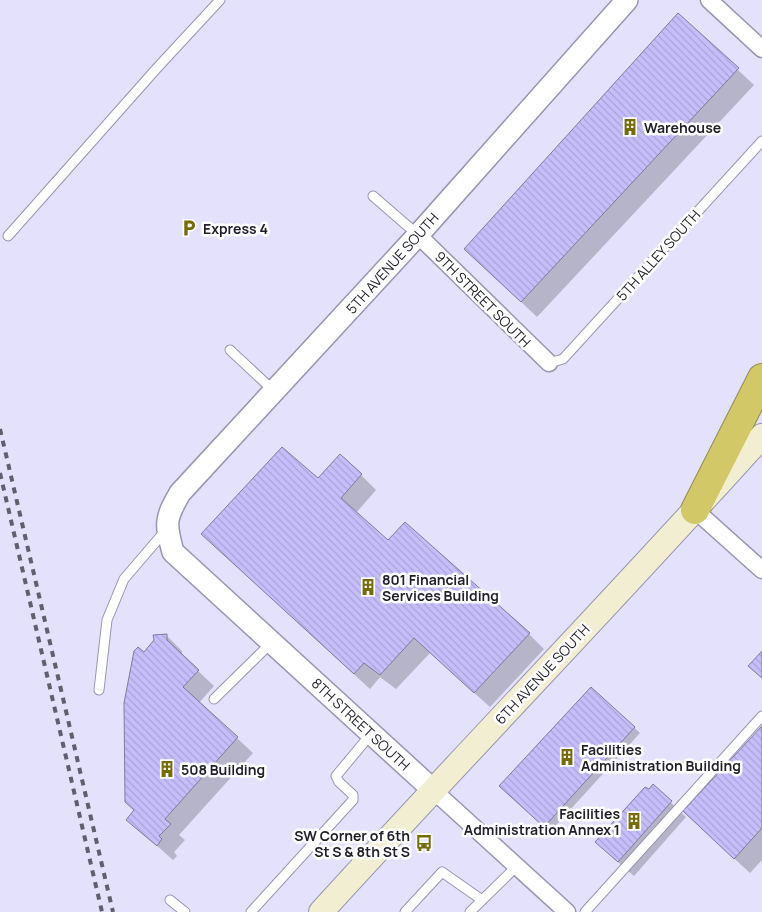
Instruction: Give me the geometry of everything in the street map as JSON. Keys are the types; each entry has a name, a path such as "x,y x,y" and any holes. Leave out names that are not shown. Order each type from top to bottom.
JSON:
{"highway":[{"path":"695,510 762,378"}],"main road":[{"name":"6TH AVENUE SOUTH","path":"321,912 762,436"}],"street":[{"name":"5TH AVENUE SOUTH","path":"167,529 168,514 180,493 418,235 627,0"},
{"path":"709,0 762,49"},
{"name":"9TH STREET SOUTH","path":"418,235 549,363"},
{"path":"695,510 762,570"},
{"name":"8TH STREET SOUTH","path":"167,529 174,552 567,912"}],"lane":[{"path":"8,236 220,0"},
{"name":"5TH ALLEY SOUTH","path":"549,363 563,359 762,141"},
{"path":"373,196 418,235"},
{"path":"230,350 274,391"},
{"path":"99,690 107,620 124,580 167,529"},
{"path":"214,699 271,642"},
{"path":"585,912 762,716"},
{"path":"251,912 353,800 353,795 338,782 336,776 371,734"},
{"path":"470,912 517,866"},
{"path":"405,912 442,872 482,900"},
{"path":"170,900 185,912"}],"building":[{"name":"Warehouse","path":"678,13 739,68 521,302 464,249"},
{"name":"801 Financial Services Building","path":"282,447 318,478 340,454 362,474 341,498 388,540 405,522 530,633 474,693 414,638 380,675 364,663 354,674 201,534"},
{"name":"508 Building","path":"167,634 167,640 199,670 183,687 238,737 165,819 171,824 159,836 162,839 157,846 126,820 134,810 125,802 124,703 134,651 138,647 144,652 154,640 153,635"},
{"path":"762,651 762,678 748,666"},
{"name":"Facilities Administration Building","path":"591,687 635,727 544,827 499,786"},
{"path":"762,726 762,828 734,859 683,811"},
{"name":"Facilities Administration Annex 1","path":"653,784 672,801 618,862 595,842 645,787 649,789"}],"railway":[{"path":"0,429 113,912"},
{"path":"0,473 102,912"}],"place":[{"name":"Warehouse","path":"630,127"},
{"name":"Express 4","path":"189,228"},
{"name":"801 Financial Services Building","path":"368,587"},
{"name":"Facilities Administration Building","path":"567,757"},
{"name":"508 Building","path":"167,769"},
{"name":"Facilities Administration Annex 1","path":"634,821"},
{"name":"SW Corner of 6th St S & 8th St S","path":"424,843"}]}
